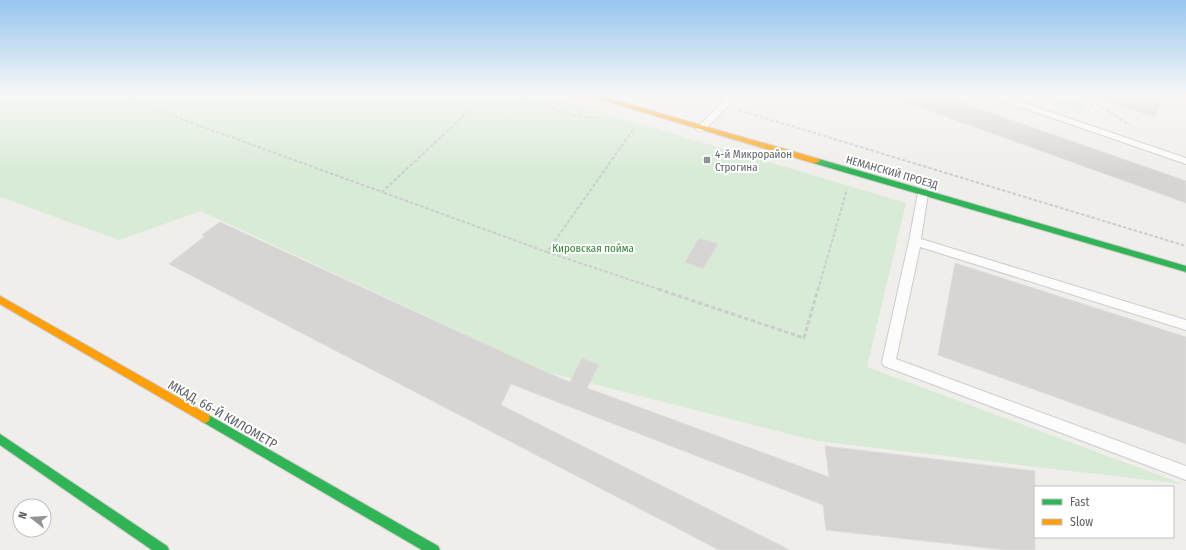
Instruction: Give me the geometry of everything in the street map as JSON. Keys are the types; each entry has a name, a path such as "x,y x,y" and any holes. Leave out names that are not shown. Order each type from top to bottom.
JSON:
{"main road":[{"name":"НЕМАНСКИЙ ПРОЕЗД","path":"677,122 1186,269"},
{"name":"МКАД, 66-Й КИЛОМЕТР","path":"0,300 434,550"},
{"path":"0,439 162,550"}],"lane":[{"path":"701,129 708,122"},
{"path":"1069,122 1186,161"},
{"path":"924,194 889,362 1186,473"},
{"path":"915,242 1186,325"}],"path":[{"path":"189,122 547,252 804,338 852,172"},
{"path":"382,192 457,122"},
{"path":"547,252 639,122"},
{"path":"775,122 1186,246"},
{"path":"628,126 635,128"}],"green space":[{"name":"Кировская пойма","path":"0,122 633,122 906,203 867,367 1183,484 817,441 546,372 201,211 119,240 0,197"}],"building":[{"path":"960,122 1016,122 1186,181 1186,203"},
{"path":"220,222 570,382 582,358 599,365 587,388 829,477 825,446 1035,471 1035,550 1006,550 826,530 823,505 511,384 501,405 790,550 719,550 169,264 205,236 202,235"},
{"path":"699,238 718,244 703,269 685,262"},
{"path":"955,263 1186,337 1186,444 938,355"}],"traffic: fast":[{"path":"816,161 1186,269"},
{"path":"205,418 434,550"},
{"path":"0,439 163,550"}],"traffic: slow":[{"path":"680,122 816,161"},
{"path":"0,300 205,418"}],"place":[{"name":"4-й Микрорайон Строгина","path":"707,160"}]}
